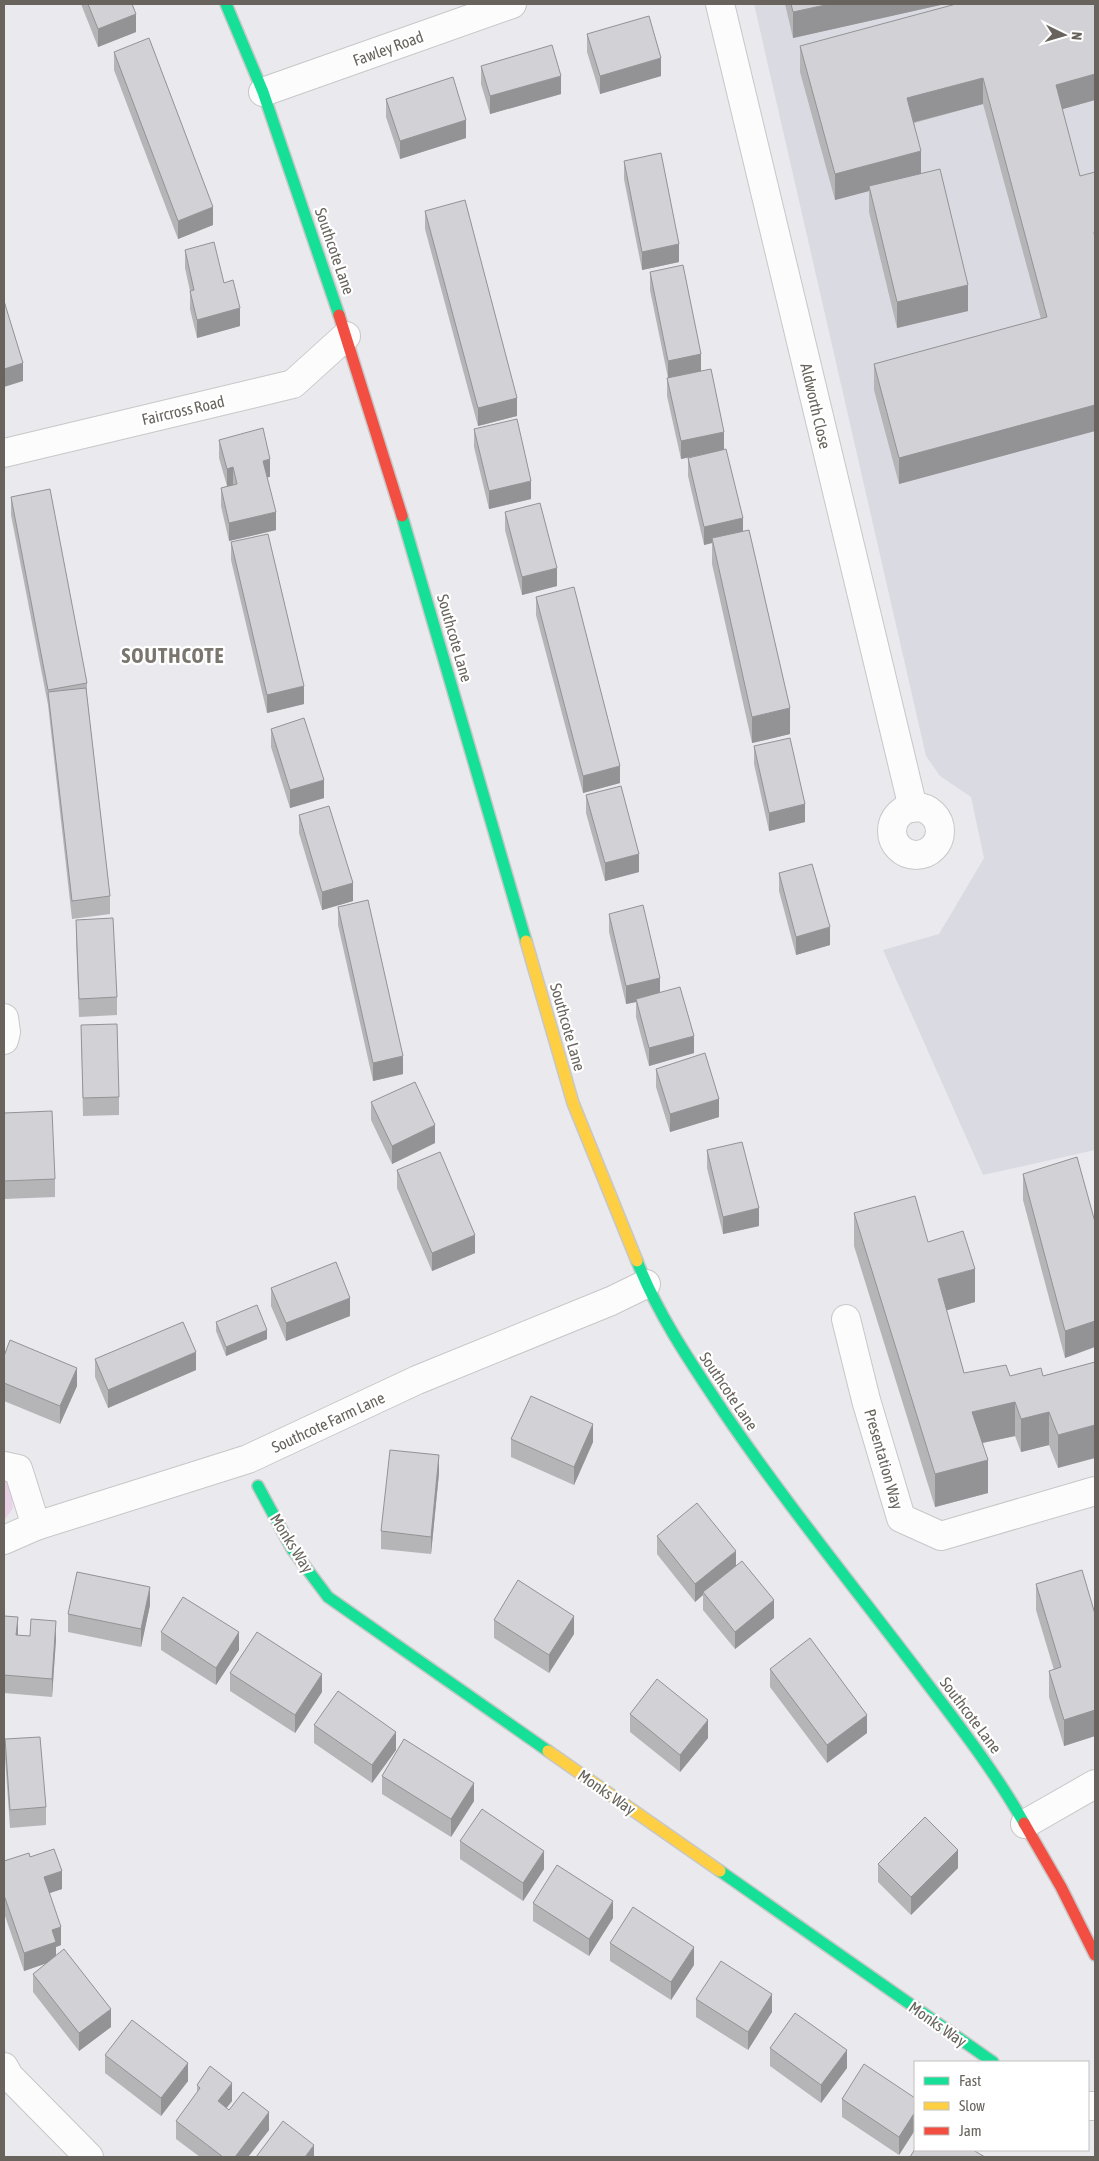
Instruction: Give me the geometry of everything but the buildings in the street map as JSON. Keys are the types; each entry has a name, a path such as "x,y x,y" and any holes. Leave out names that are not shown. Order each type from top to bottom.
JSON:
{"street":[{"name":"Southcote Lane","path":"226,4 263,92 346,336 424,587 573,1103 646,1284 682,1350 751,1452 969,1739 1008,1794 1061,1888 1095,1955"},
{"name":"Fawley Road","path":"263,92 512,4"},
{"name":"Aldworth Close","path":"720,4 913,808"},
{"name":"Faircross Road","path":"4,453 293,384 346,336"},
{"path":"4,1018 6,1032 4,1040"},
{"name":"Southcote Farm Lane","path":"4,1540 36,1526 248,1459 417,1380 611,1301 646,1284"},
{"name":"Presentation Way","path":"846,1319 866,1400 901,1518 941,1536 1095,1492"},
{"path":"4,1466 18,1470 36,1526"},
{"name":"Monks Way","path":"258,1486 292,1549 328,1597 991,2061"},
{"path":"1025,1824 1095,1784"},
{"path":"4,2067 9,2076 89,2157"}],"shaded area":[{"path":"754,4 1095,4 1095,1150 983,1175 883,950 939,934 984,858 971,797 940,776 926,756"},
{"path":"4,1479 10,1481 13,1508 4,1521"}],"traffic: fast":[{"path":"226,4 263,92 339,315"},
{"path":"402,516 526,941"},
{"path":"637,1261 665,1320 723,1411 795,1511 975,1747 1024,1823"},
{"path":"258,1486 292,1549 328,1597 548,1751"},
{"path":"720,1871 992,2061"}],"traffic: slow":[{"path":"526,941 573,1103 637,1261"},
{"path":"548,1751 720,1871"}],"traffic: jam":[{"path":"339,315 402,516"},
{"path":"1024,1823 1061,1887 1095,1955"}],"district":[{"name":"SOUTHCOTE","path":"173,655"}]}
